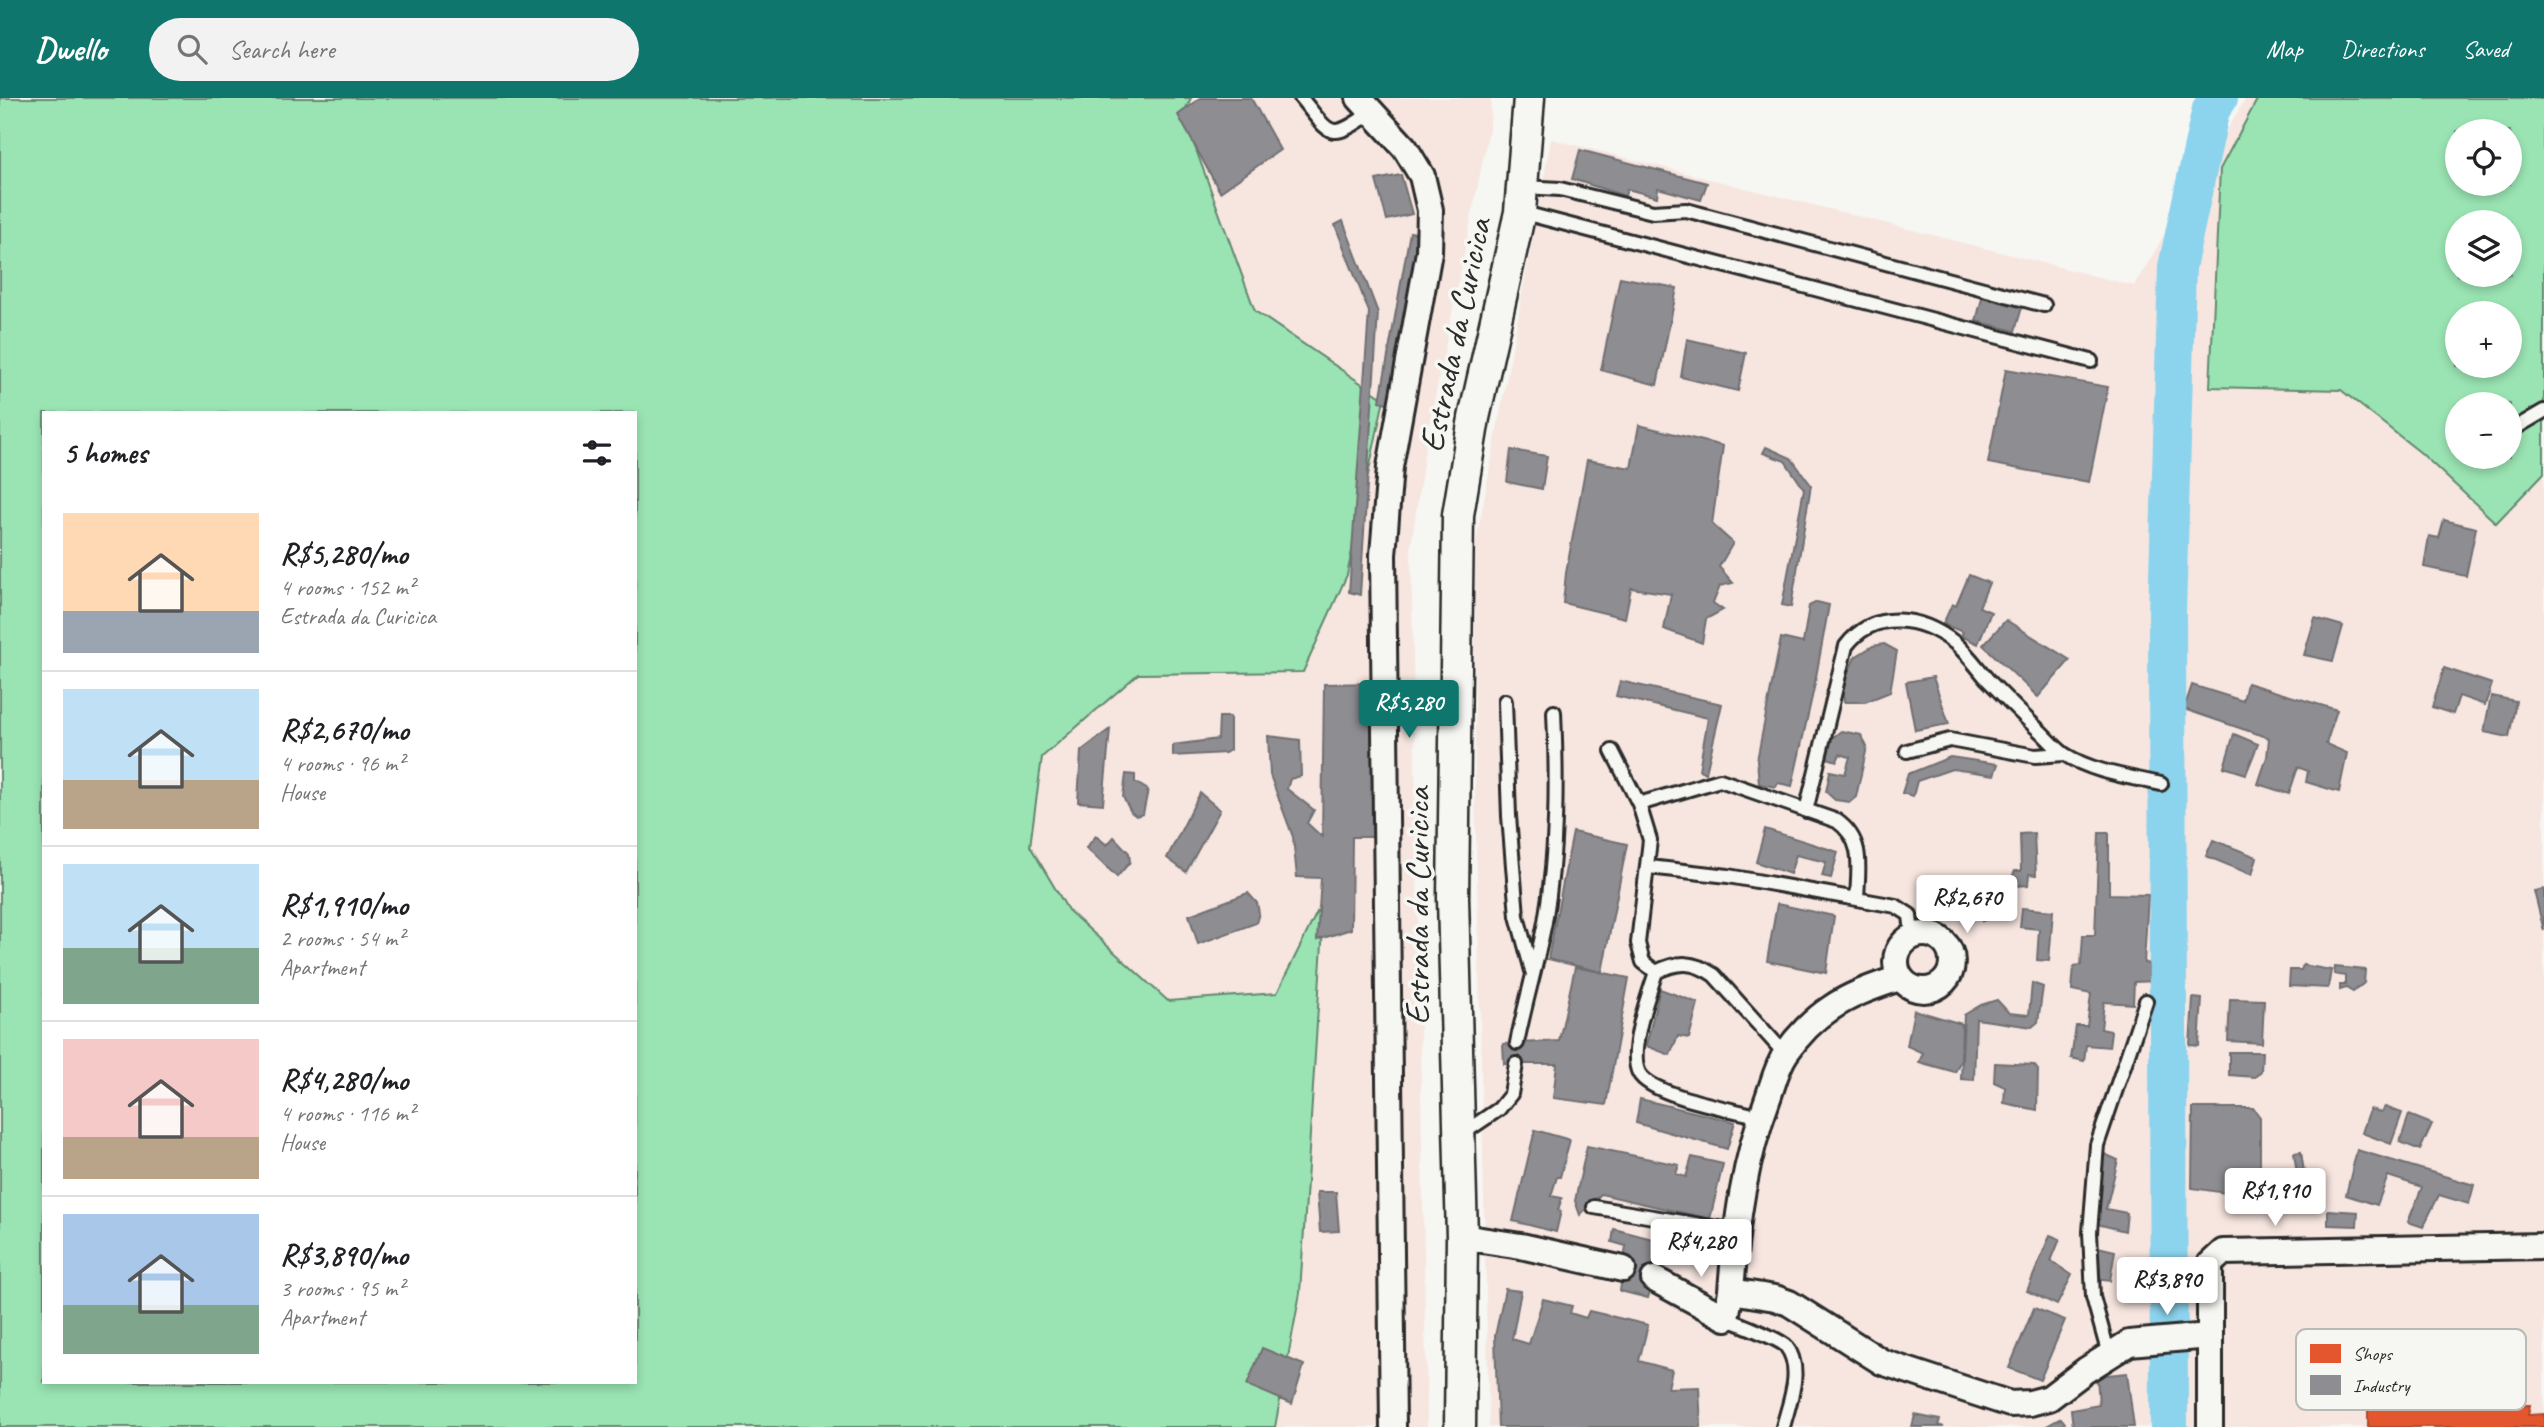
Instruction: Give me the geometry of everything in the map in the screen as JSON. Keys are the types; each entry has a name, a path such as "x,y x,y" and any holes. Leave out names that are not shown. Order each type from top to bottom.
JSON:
{"street":[{"name":"Estrada da Curicica","path":"1460,1427 1462,1237 1453,898 1458,515 1474,418 1522,200 1530,98"},
{"path":"1365,105 1405,148 1422,176 1430,210 1429,252 1390,467 1383,555 1393,1427"},
{"path":"1928,933 1943,940 1952,954 1952,971 1943,984 1928,991 1911,989 1899,978 1895,961 1897,954 1900,946 1912,935 1928,933"},
{"path":"1654,1279 1726,1318 1744,1175 1761,1117 1785,1054 1810,1025 1831,1008 1864,991 1899,978"},
{"path":"1462,1237 1521,1246 1623,1269"},
{"path":"2210,1427 2201,1337 2210,1264 2223,1252 2544,1246"},
{"path":"1731,1291 1789,1303 1882,1362 2010,1404 2049,1398 2129,1343 2201,1337"}],"lane":[{"path":"1301,98 1326,129 1335,132 1342,132 1365,105"},
{"path":"1522,200 1560,189 1653,212 1686,210 2045,305"},
{"path":"1522,200 2091,361"},
{"path":"2522,424 2544,411"},
{"path":"1806,811 1846,646 1854,635 1866,626 1884,620 1902,620 1928,628 1954,643 2011,704 2064,754 2111,772 2161,784"},
{"path":"1505,701 1509,816 1517,915 1532,971"},
{"path":"1517,1043 1552,878 1557,768 1554,712"},
{"path":"1907,751 1950,740 2035,756 2064,754"},
{"path":"1612,751 1639,804 1650,840 1649,867 1638,943 1643,961 1656,972"},
{"path":"1639,804 1720,780 1837,821 1850,830 1857,844 1857,899"},
{"path":"1649,867 1728,876 1896,906 1904,910 1912,922 1912,935"},
{"path":"1656,972 1684,962 1708,970 1785,1054"},
{"path":"1656,972 1636,1051 1636,1065 1640,1076 1648,1084 1669,1094 1761,1117"},
{"path":"2109,1355 2093,1297 2090,1232 2097,1145 2146,1001"},
{"path":"1459,1136 1505,1102 1511,1094 1516,1064"},
{"path":"1594,1207 1736,1231"},
{"path":"1726,1318 1785,1345 1794,1362 1795,1384 1783,1427"}],"shaded area":[{"path":"1114,98 1491,98 1490,124 1426,442 1411,546 1427,1427 1150,1427 1018,887 1029,731 1229,321"},
{"path":"2246,98 2544,98 2544,1427 1489,1427 1475,787 1475,548 1551,139 2134,286"}],"green space":[{"path":"0,98 1191,98 1183,114 1255,311 1384,399 1347,575 1303,672 1138,674 1042,757 1030,846 1068,910 1168,1001 1277,993 1325,896 1300,1293 1275,1427 0,1427"},
{"path":"2258,98 2544,98 2544,473 2496,523 2421,453 2341,390 2210,387 2220,169"}],"building: Shops":[{"path":"2526,1405 2530,1405 2528,1415 2544,1414 2544,1427 2368,1427 2368,1410 2526,1410"}],"building: Industry":[{"path":"1200,98 1251,98 1280,150 1220,192 1178,115"},
{"path":"1580,150 1707,183 1701,200 1658,188 1657,197 1627,189 1625,196 1572,179"},
{"path":"1401,175 1412,214 1387,220 1376,180"},
{"path":"1343,221 1378,313 1360,595 1349,592 1369,312 1335,225"},
{"path":"1410,232 1423,234 1390,404 1380,401"},
{"path":"1620,277 1677,288 1657,385 1601,370"},
{"path":"1983,294 2023,304 2015,331 1976,321"},
{"path":"1687,339 1746,353 1738,391 1681,377"},
{"path":"2006,369 2108,387 2089,482 1988,463"},
{"path":"1639,425 1723,446 1712,524 1733,543 1719,567 1733,583 1720,586 1713,603 1723,610 1706,619 1702,643 1664,629 1671,594 1631,588 1625,618 1563,603 1587,460 1631,468"},
{"path":"1766,447 1791,458 1811,485 1791,607 1782,605 1804,489 1785,461 1763,453"},
{"path":"1511,450 1547,456 1542,489 1507,482"},
{"path":"2444,520 2476,528 2466,576 2424,567 2429,536 2439,538"},
{"path":"1969,575 1989,583 1979,607 1991,612 1978,644 1961,636 1963,632 1943,624 1952,604 1956,606"},
{"path":"1817,602 1829,605 1792,786 1778,783 1776,787 1759,784 1757,760 1781,638 1803,643 1809,606"},
{"path":"2315,618 2343,626 2333,661 2304,655"},
{"path":"2006,620 2070,660 2038,697 1983,645"},
{"path":"1884,644 1897,651 1890,692 1865,702 1844,702 1842,687 1855,657 1873,646"},
{"path":"2444,668 2492,684 2485,705 2459,696 2453,714 2432,707"},
{"path":"1933,677 1949,724 1915,730 1906,682"},
{"path":"1620,681 1722,704 1706,773 1699,770 1708,718 1616,696"},
{"path":"1376,683 1376,837 1352,837 1351,929 1317,940 1321,878 1297,877 1293,837 1270,775 1268,736 1300,740 1301,776 1290,779 1287,789 1314,810 1307,823 1322,837 1324,684"},
{"path":"2247,683 2337,710 2326,744 2347,753 2339,792 2306,782 2308,771 2298,767 2289,794 2258,784 2267,757 2269,738 2184,709 2192,685 2243,701"},
{"path":"2491,696 2516,701 2509,737 2484,732"},
{"path":"1219,717 1230,717 1230,750 1225,753 1173,756 1173,745 1218,739"},
{"path":"1110,729 1103,804 1078,802 1081,751"},
{"path":"1841,731 1861,735 1867,747 1856,797 1850,802 1835,800 1826,792 1830,771 1845,774 1850,757 1840,754 1837,761 1824,757 1828,741"},
{"path":"2234,734 2258,744 2246,774 2224,767"},
{"path":"1950,757 1998,764 1994,775 1952,769 1917,781 1913,796 1902,793 1908,774"},
{"path":"1126,774 1135,775 1135,782 1148,790 1143,814 1136,816 1131,812 1123,797"},
{"path":"1200,793 1220,810 1186,872 1167,858"},
{"path":"1765,829 1838,852 1831,878 1822,876 1826,862 1796,855 1790,874 1756,862"},
{"path":"1573,832 1627,844 1602,972 1548,959"},
{"path":"2034,833 2036,875 2029,874 2028,885 2016,886 2000,914 1982,921 1981,915 1996,909 2015,871 2021,871 2020,834"},
{"path":"2099,833 2109,833 2109,894 2148,895 2144,963 2157,964 2157,981 2134,982 2133,1004 2104,1002 2101,1029 2111,1031 2109,1047 2086,1045 2084,1061 2071,1058 2076,1026 2087,1026 2091,994 2072,990 2074,966 2081,965 2083,935 2095,935"},
{"path":"1096,836 1107,845 1114,837 1129,853 1130,862 1117,877 1086,848"},
{"path":"2213,840 2257,857 2252,875 2206,856"},
{"path":"2544,889 2544,931 2534,891"},
{"path":"1248,893 1257,903 1259,913 1256,923 1198,944 1189,915"},
{"path":"1777,904 1834,916 1826,973 1767,961"},
{"path":"2022,908 2053,911 2049,961 2037,960 2039,929 2020,927"},
{"path":"2303,965 2331,970 2328,988 2289,986 2290,970 2301,970"},
{"path":"1575,967 1629,978 1606,1105 1553,1098 1557,1064 1504,1064 1503,1044 1559,1041"},
{"path":"2335,967 2365,970 2364,983 2353,992 2346,988 2340,990 2340,985 2345,985 2345,976 2334,974"},
{"path":"2032,983 2043,987 2038,1022 2032,1027 1976,1019 1974,1080 1961,1079 1964,1015 1997,1000 2009,1013 2029,1015"},
{"path":"1660,989 1698,1003 1689,1038 1678,1036 1670,1055 1646,1046"},
{"path":"2193,998 2202,999 2199,1046 2190,1045"},
{"path":"2230,999 2264,1000 2262,1043 2228,1041"},
{"path":"1914,1010 1962,1024 1961,1060 1955,1072 1919,1062 1923,1053 1907,1046"},
{"path":"2229,1052 2262,1052 2261,1071 2255,1077 2229,1075"},
{"path":"1995,1063 2034,1065 2038,1070 2037,1110 2004,1103 2005,1087 1994,1082"},
{"path":"1640,1099 1735,1122 1727,1149 1636,1123"},
{"path":"2385,1107 2402,1113 2391,1144 2362,1133 2370,1109 2381,1112"},
{"path":"2193,1108 2253,1108 2260,1117 2260,1188 2252,1197 2192,1188"},
{"path":"2409,1115 2432,1124 2420,1150 2400,1142"},
{"path":"1535,1130 1570,1140 1560,1177 1557,1177 1551,1196 1562,1198 1556,1232 1513,1221"},
{"path":"1587,1146 1679,1165 1676,1174 1686,1177 1692,1157 1723,1164 1710,1219 1601,1194 1580,1215 1575,1201"},
{"path":"2357,1150 2474,1185 2469,1204 2439,1195 2423,1227 2408,1222 2422,1187 2388,1176 2377,1205 2346,1195"},
{"path":"2100,1152 2118,1160 2106,1209 2127,1213 2125,1231 2093,1223"},
{"path":"2301,1152 2304,1172 2297,1174 2294,1153"},
{"path":"1317,1192 1336,1192 1339,1231 1320,1232"},
{"path":"2328,1210 2358,1212 2357,1226 2328,1225"},
{"path":"1614,1229 1664,1242 1648,1298 1620,1291 1626,1246 1612,1242"},
{"path":"2050,1235 2060,1239 2051,1261 2072,1275 2057,1305 2027,1291"},
{"path":"2098,1247 2115,1251 2110,1281 2094,1279"},
{"path":"1505,1289 1521,1291 1512,1339 1529,1344 1543,1299 1572,1306 1570,1313 1586,1318 1589,1311 1648,1325 1639,1361 1672,1370 1668,1388 1699,1387 1701,1427 1498,1427 1495,1336"},
{"path":"2034,1308 2065,1320 2040,1380 2009,1368"},
{"path":"1262,1348 1304,1365 1292,1404 1247,1385"},
{"path":"2127,1373 2134,1427 2073,1427 2071,1410 2099,1405 2097,1376"},
{"path":"1915,1415 1940,1420 1938,1425 1944,1427 1912,1427"},
{"path":"2061,1418 2065,1423 2061,1427 2045,1427"}],"waterway":[{"path":"2169,1427 2167,613 2177,267 2211,109 2219,98"}]}
